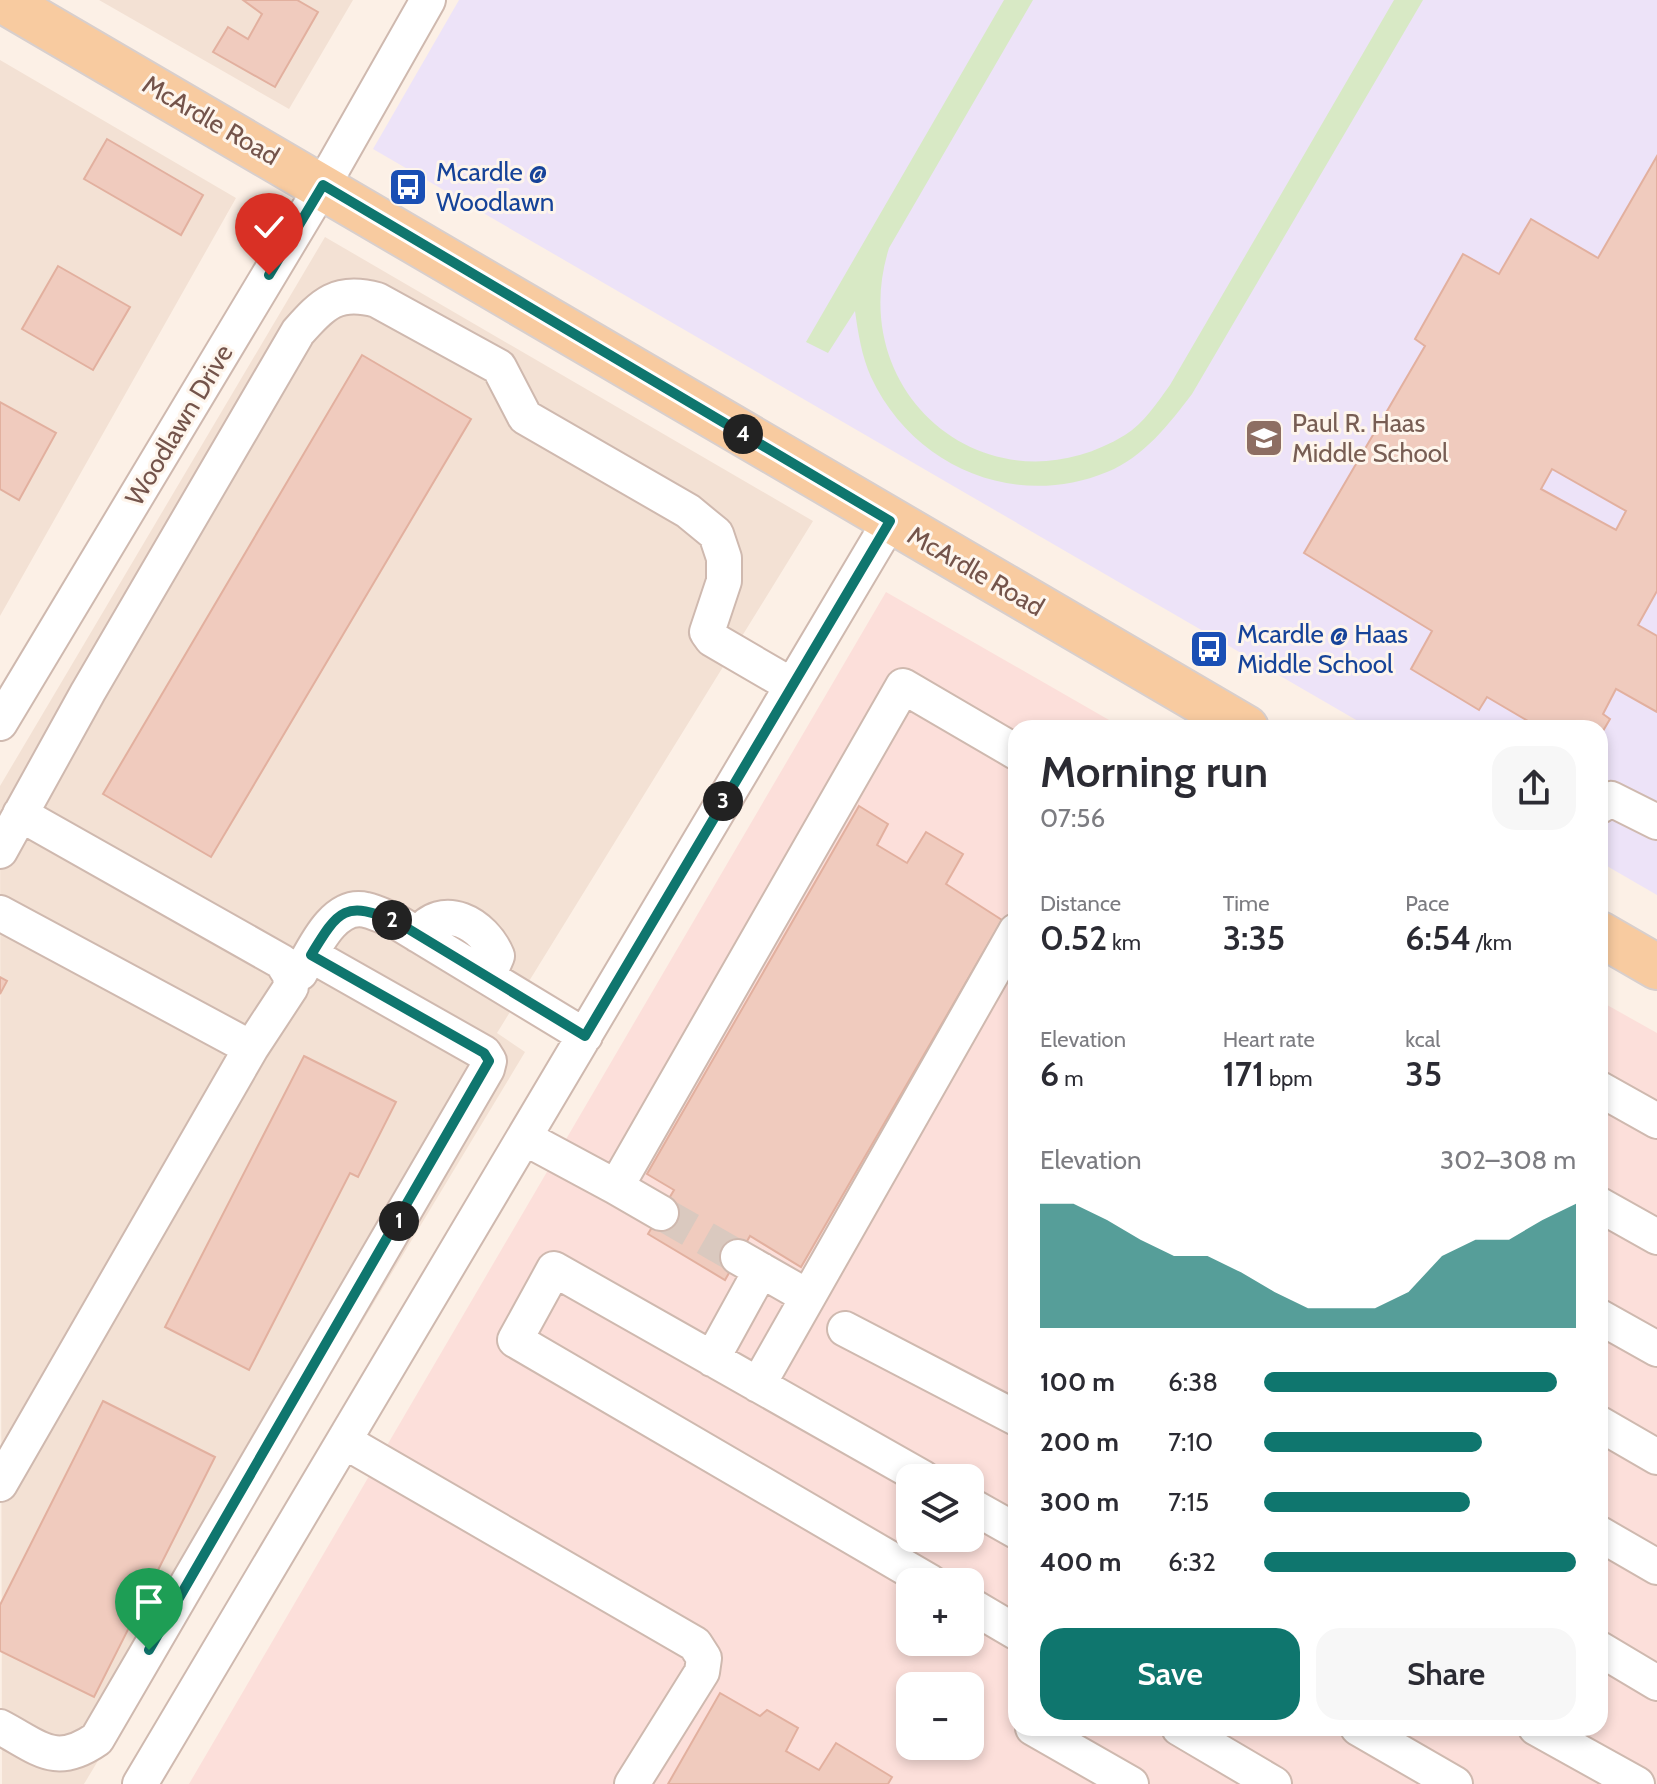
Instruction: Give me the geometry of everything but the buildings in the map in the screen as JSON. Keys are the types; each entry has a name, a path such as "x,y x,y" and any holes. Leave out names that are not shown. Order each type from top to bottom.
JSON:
{"main road":[{"name":"McArdle Road","path":"2,0 323,185 1232,720"},
{"path":"1608,939 1657,967"}],"street":[{"name":"Woodlawn Drive","path":"0,723 323,185 428,0"},
{"path":"0,851 298,332 318,310 336,298 357,294 377,300 499,367 525,417 688,511 716,534 724,558 724,581 707,632 712,639 791,685"},
{"path":"140,1784 890,521"},
{"path":"616,1187 903,686 1008,747"},
{"path":"1608,801 1611,799 1657,822"},
{"path":"20,814 282,962 290,975 291,987"},
{"path":"0,1484 251,1048 330,923 349,911 364,909 418,935 585,1036"},
{"path":"0,913 251,1048"},
{"path":"758,1385 1008,945"},
{"path":"0,1727 48,1752 64,1755 77,1753 97,1739 487,1069 489,1061 484,1053 311,955"},
{"path":"1608,1093 1657,1121"},
{"path":"525,1138 661,1213"},
{"path":"1608,1209 1657,1237"},
{"path":"712,1359 749,1264 808,1297"},
{"path":"898,1464 554,1269 515,1340 906,1568"},
{"path":"1608,1321 1657,1349"},
{"path":"845,1329 1008,1414"},
{"path":"1608,1429 1657,1457"},
{"path":"344,1441 695,1644 704,1658 702,1672 632,1784"},
{"path":"984,1513 1008,1526"},
{"path":"1608,1539 1657,1567"},
{"path":"984,1613 1008,1627"},
{"path":"1608,1654 1657,1683"},
{"path":"1047,1736 1131,1784"},
{"path":"1193,1736 1274,1784"},
{"path":"1372,1736 1455,1784"},
{"path":"1550,1736 1637,1784"}],"shaded area":[{"path":"99,0 353,0 289,109"},
{"name":"Paul R. Haas Middle School","path":"459,0 1657,0 1657,895 1608,867 1608,720 1356,720 373,149"},
{"path":"0,60 236,198 0,616"},
{"path":"325,237 813,521 497,1033 525,1052 84,1784 2,1784 0,786"},
{"path":"886,592 1109,720 1008,720 1008,1736 1608,1736 1608,1005 1657,1033 1657,1784 189,1784"}],"green space":[{"path":"1004,0 1033,0 889,248 880,302 887,351 908,393 939,427 979,451 1025,461 1074,457 1125,435 1150,412 1170,385 1394,0 1423,0 1192,394 1165,428 1132,458 1107,472 1072,483 1037,486 1003,482 970,472 940,457 913,435 889,408 871,377 855,311 828,353 806,342"}],"tunnel":[{"path":"661,1213 738,1257"}],"place":[{"name":"Mcardle @ Woodlawn","path":"408,187"},
{"name":"Paul R. Haas Middle School","path":"1264,438"},
{"name":"Mcardle @ Haas Middle School","path":"1209,649"}],"route":[{"path":"149,1650 489,1061 484,1053 311,955 330,923 349,911 364,909 397,922 585,1036 890,521 323,185 269,275"}]}
